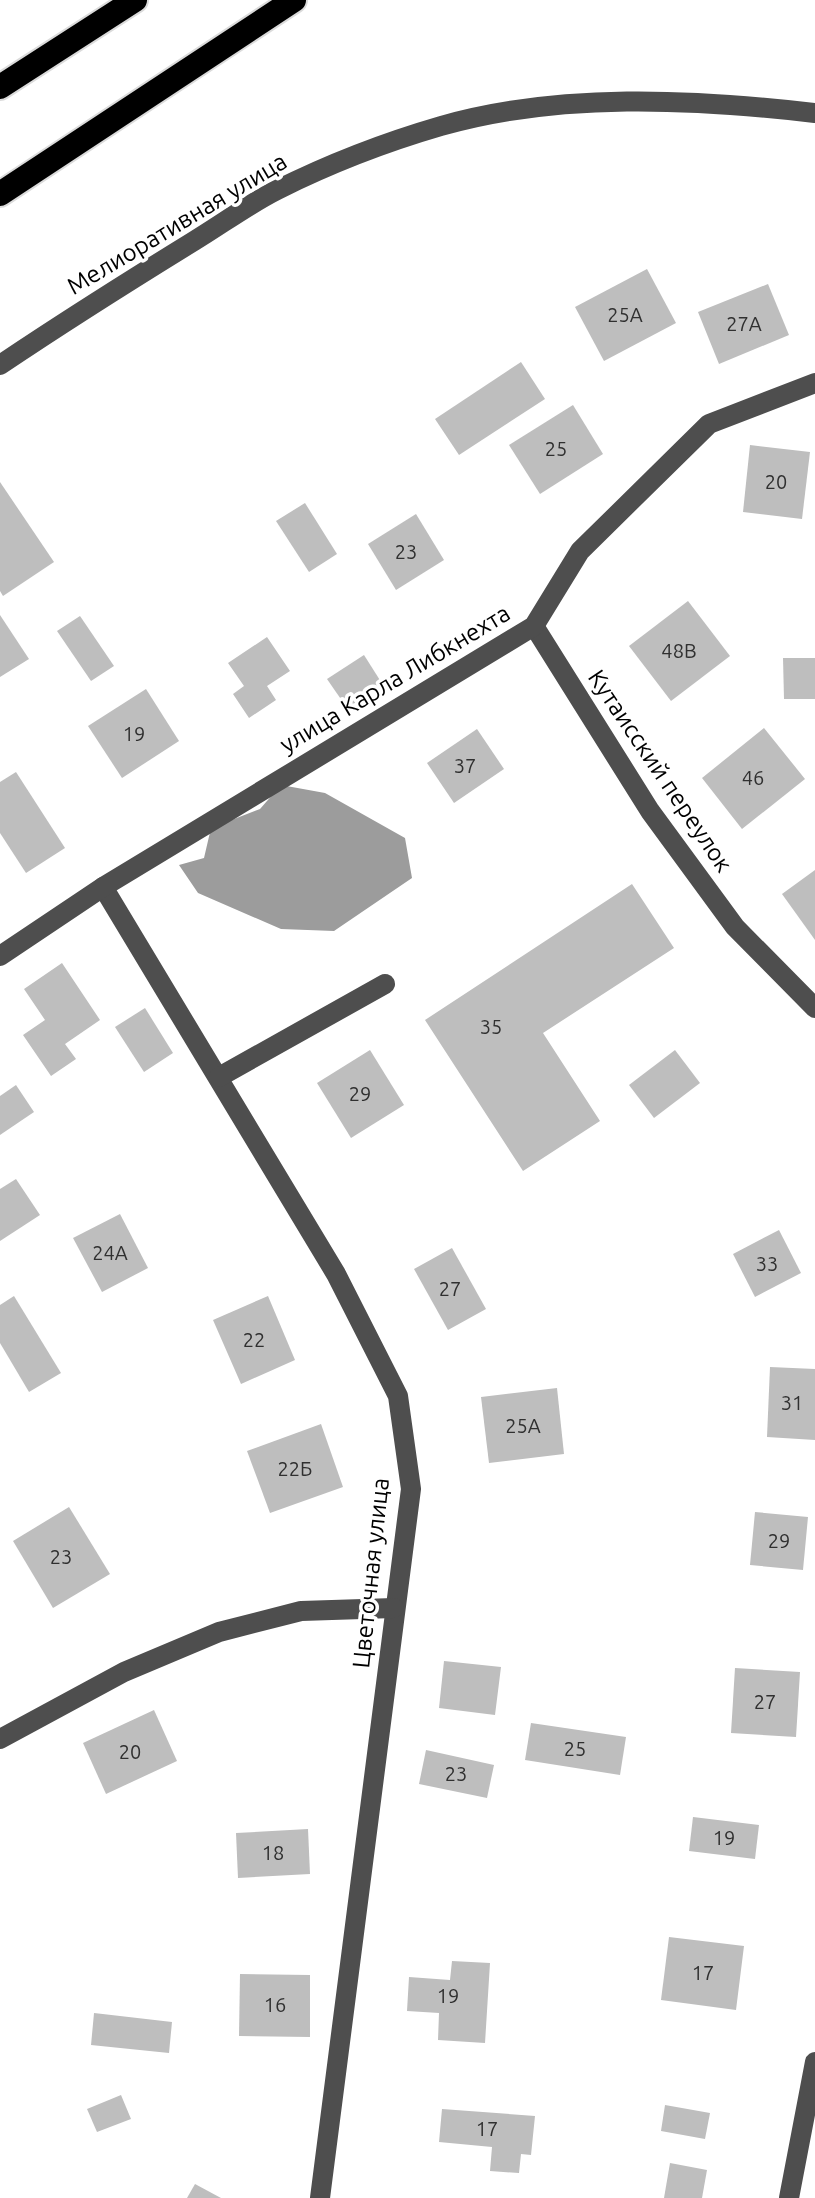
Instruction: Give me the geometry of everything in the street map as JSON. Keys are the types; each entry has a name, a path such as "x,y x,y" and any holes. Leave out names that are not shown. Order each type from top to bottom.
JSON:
{"highway":[{"path":"0,87 135,0"},
{"path":"0,194 294,0"}],"street":[{"name":"Мелиоративная улица","path":"0,365 95,301 276,190 372,150 443,126 534,108 607,103 703,104 815,113"},
{"name":"улица Карла Либкнехта","path":"0,956 103,887 534,626 580,551 709,424 815,383"},
{"name":"Кутаисский переулок","path":"534,626 668,837 735,927 815,1008"},
{"name":"Цветочная улица","path":"103,887 336,1274 398,1396 411,1489 320,2198"},
{"path":"219,1077 385,984"},
{"path":"0,1739 124,1672 219,1632 301,1611 394,1608"},
{"path":"789,2198 815,2062"}],"shaded area":[{"path":"281,785 325,793 405,838 412,878 334,931 281,929 198,893 179,865 204,858 211,828 260,809"}],"building":[{"path":"647,269 676,323 604,361 575,307"},
{"path":"768,284 789,335 719,364 698,312"},
{"path":"521,362 545,399 459,455 435,419"},
{"path":"573,405 603,454 540,494 509,445"},
{"path":"750,445 810,452 802,519 743,512"},
{"path":"0,482 54,562 3,596 0,591"},
{"path":"305,503 337,554 309,572 276,521"},
{"path":"416,514 444,560 396,590 368,544"},
{"path":"688,601 730,656 671,701 629,646"},
{"path":"0,615 29,659 0,677"},
{"path":"80,616 114,666 91,681 57,631"},
{"path":"267,637 290,671 267,686 276,700 249,718 233,694 244,686 228,663"},
{"path":"364,655 383,685 347,708 327,679"},
{"path":"783,658 815,658 815,699 784,699"},
{"path":"146,689 179,741 122,778 88,726"},
{"path":"764,728 805,779 742,829 702,778"},
{"path":"477,729 504,769 454,803 427,763"},
{"path":"16,772 65,848 26,873 0,833 0,782"},
{"path":"815,870 815,940 782,894"},
{"path":"632,884 674,948 543,1033 600,1121 523,1171 425,1020"},
{"path":"62,963 100,1020 65,1044 76,1059 51,1076 23,1035 45,1020 24,989"},
{"path":"145,1008 173,1053 144,1072 115,1027"},
{"path":"370,1050 404,1105 351,1138 317,1083"},
{"path":"675,1050 700,1083 654,1118 629,1085"},
{"path":"16,1085 34,1112 0,1135 0,1096"},
{"path":"16,1179 40,1215 0,1241 0,1189"},
{"path":"120,1214 148,1268 102,1292 73,1238"},
{"path":"779,1230 801,1273 755,1297 733,1254"},
{"path":"452,1248 486,1309 448,1330 414,1269"},
{"path":"14,1296 61,1373 29,1392 0,1343 0,1305"},
{"path":"268,1296 295,1360 241,1384 213,1320"},
{"path":"770,1367 815,1369 815,1440 767,1437"},
{"path":"557,1388 564,1454 489,1463 481,1397"},
{"path":"321,1424 343,1487 270,1513 247,1451"},
{"path":"69,1507 110,1574 53,1608 13,1541"},
{"path":"755,1512 808,1517 803,1570 750,1565"},
{"path":"444,1661 501,1667 495,1715 439,1708"},
{"path":"735,1668 800,1672 796,1737 731,1733"},
{"path":"154,1710 177,1761 106,1794 83,1743"},
{"path":"531,1723 626,1737 620,1775 525,1760"},
{"path":"426,1750 494,1765 487,1798 419,1784"},
{"path":"693,1817 759,1825 755,1859 689,1851"},
{"path":"308,1829 310,1874 238,1878 236,1833"},
{"path":"669,1937 744,1946 736,2010 661,2000"},
{"path":"452,1961 490,1963 485,2043 438,2040 439,2013 407,2011 409,1977 450,1980"},
{"path":"240,1974 310,1975 310,2037 239,2036"},
{"path":"94,2013 172,2022 169,2053 91,2045"},
{"path":"121,2095 131,2119 97,2132 87,2109"},
{"path":"665,2105 710,2113 705,2139 661,2131"},
{"path":"442,2109 535,2116 531,2155 521,2154 519,2173 490,2171 492,2147 439,2142"},
{"path":"670,2163 707,2170 702,2198 664,2198"},
{"path":"195,2184 221,2198 187,2198"}]}
